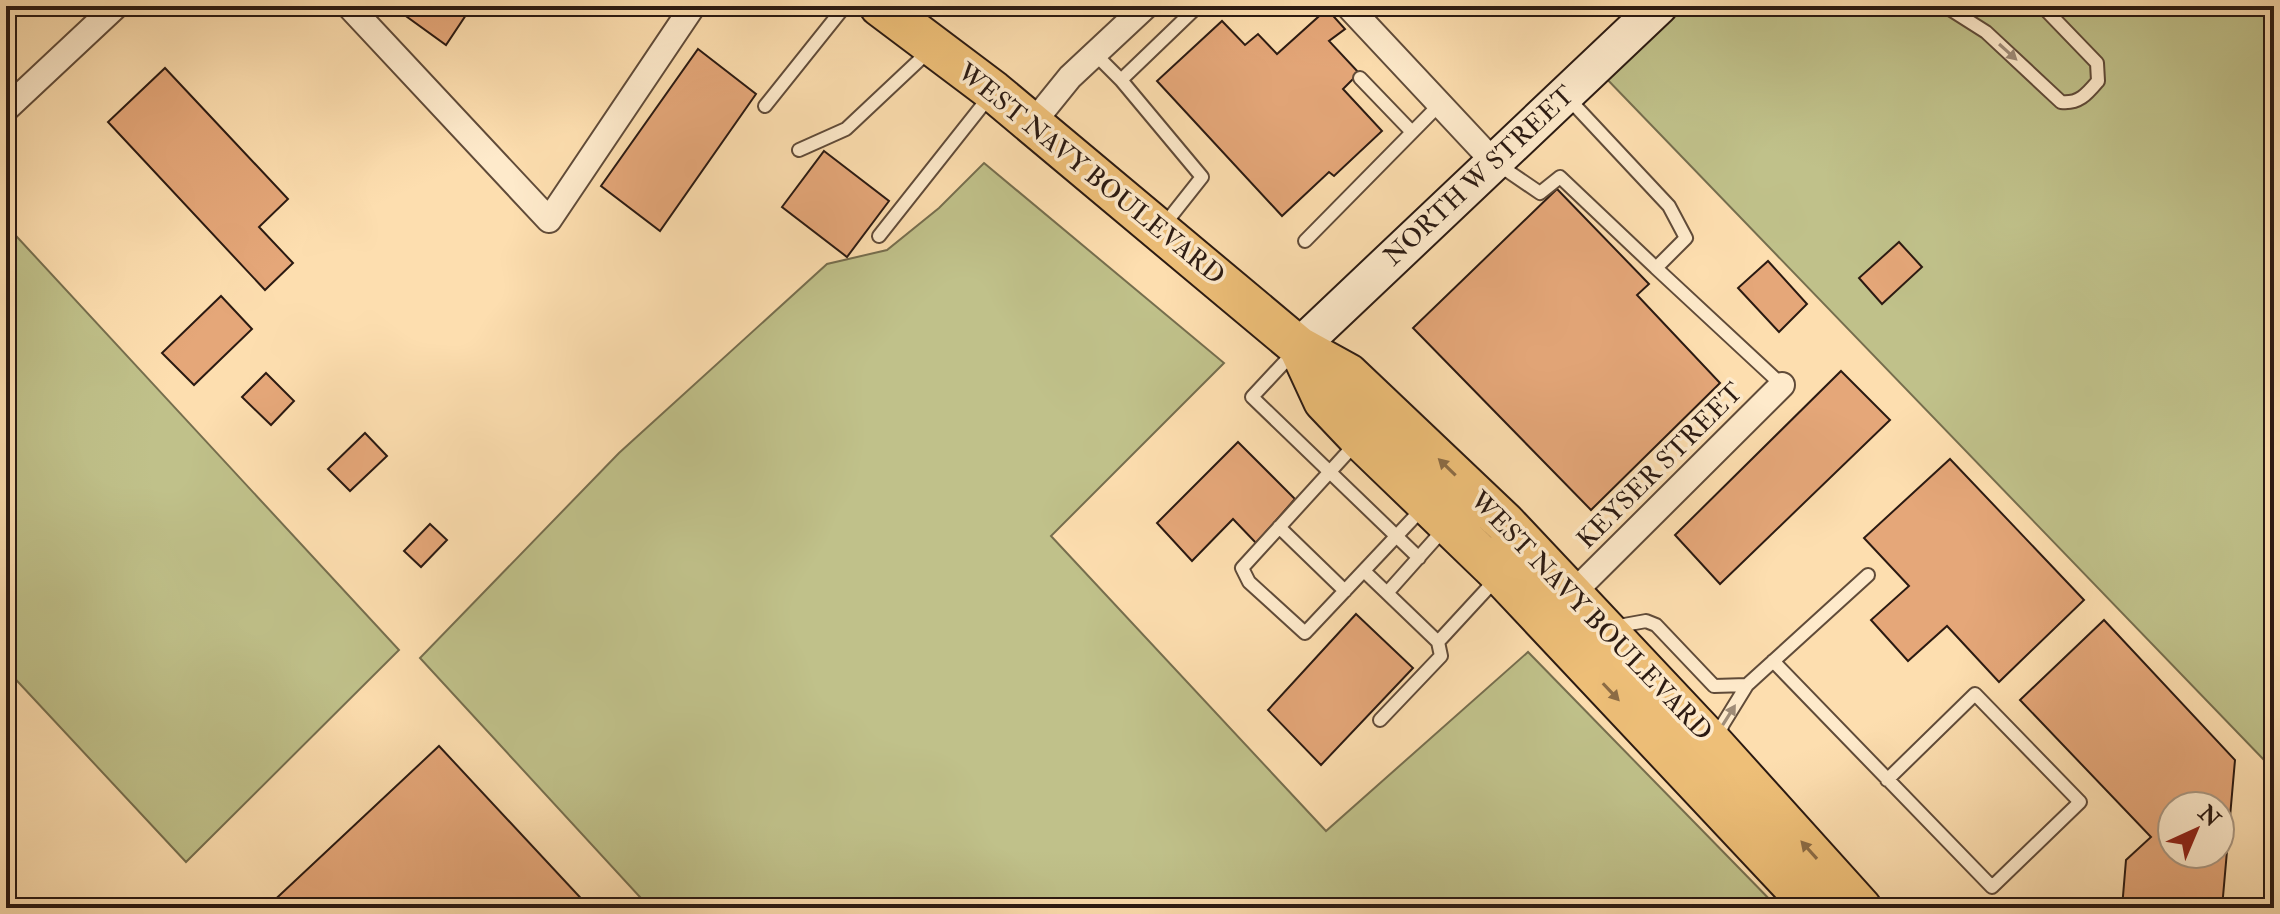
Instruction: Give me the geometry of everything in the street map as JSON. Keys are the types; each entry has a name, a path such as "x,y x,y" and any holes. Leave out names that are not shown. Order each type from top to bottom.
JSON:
{"main road":[{"name":"WEST NAVY BOULEVARD","path":"880,6 993,91 1299,347 1348,374 1450,470 1572,593 1589,640 1814,908"},
{"name":"NORTH W STREET","path":"1299,347 1659,6"},
{"name":"WEST NAVY BOULEVARD","path":"1299,347 1324,401 1360,439 1500,574 1544,621 1589,640 1715,746 1861,908"}],"street":[{"path":"6,109 116,6"},
{"path":"349,6 549,220 693,6"},
{"path":"1032,124 1053,96 1146,6"},
{"path":"1348,6 1493,161"},
{"name":"KEYSER STREET","path":"1544,621 1782,385"}],"lane":[{"path":"765,106 845,6"},
{"path":"1121,80 1198,6"},
{"path":"1945,6 1986,32 2061,102 2072,103 2084,97 2098,81 2097,63 2042,6"},
{"path":"799,150 846,129 934,46"},
{"path":"1095,54 1121,80 1202,177 1160,230"},
{"path":"1360,78 1412,132"},
{"path":"879,236 993,91"},
{"path":"1565,94 1669,206 1686,238 1656,268"},
{"path":"1305,241 1440,104"},
{"path":"1493,161 1540,193 1560,177 1782,385"},
{"path":"1299,347 1252,397 1419,558"},
{"path":"1360,439 1242,568 1249,582 1305,633 1397,536 1438,513"},
{"path":"1387,593 1419,558 1438,513"},
{"path":"1279,527 1345,591"},
{"path":"1364,571 1438,642 1441,656 1380,720"},
{"path":"1438,642 1500,574"},
{"path":"1715,746 1723,724 1747,685 1868,575"},
{"path":"1589,640 1646,621 1656,625 1714,686 1747,685"},
{"path":"1773,661 1887,780 1992,887 2080,802 1975,694 1887,780"}],"green space":[{"path":"1675,6 2274,6 2274,680 2265,761 1602,74"},
{"path":"984,163 1224,363 1051,536 1326,831 1528,652 1778,908 650,908 420,658 619,453 827,264 887,250 939,208"},
{"path":"6,225 399,650 186,862 6,669"}],"building":[{"path":"392,6 472,6 446,45"},
{"path":"1327,9 1345,29 1329,41 1359,73 1343,89 1382,131 1334,176 1329,172 1282,216 1157,81 1222,21 1245,45 1258,34 1277,54"},
{"path":"698,49 756,94 660,231 601,186"},
{"path":"165,68 288,199 259,227 293,263 265,290 108,122"},
{"path":"824,151 889,201 847,257 782,207"},
{"path":"1557,189 1649,284 1637,295 1720,383 1591,510 1413,328"},
{"path":"1899,242 1922,267 1882,304 1859,278"},
{"path":"1768,261 1807,304 1779,332 1738,288"},
{"path":"221,296 252,329 194,385 162,353"},
{"path":"1841,371 1890,420 1720,584 1675,535"},
{"path":"266,373 294,401 271,425 242,397"},
{"path":"365,433 387,456 350,491 328,469"},
{"path":"1238,442 1295,499 1256,543 1233,519 1192,561 1157,523"},
{"path":"1950,459 2084,600 1999,682 1947,626 1908,661 1871,620 1909,586 1864,538"},
{"path":"430,524 447,540 421,567 404,551"},
{"path":"1356,614 1413,668 1321,765 1268,710"},
{"path":"2104,620 2235,760 2232,790 2156,790 2156,870 2225,870 2222,908 2122,908 2126,860 2151,837 2020,700"},
{"path":"439,746 590,908 266,908"}]}
